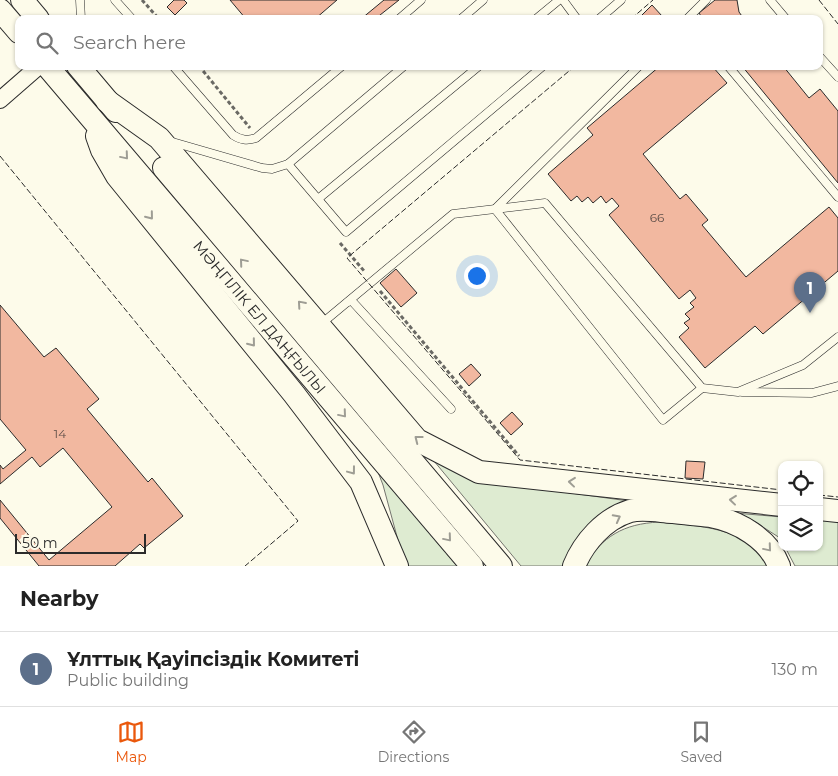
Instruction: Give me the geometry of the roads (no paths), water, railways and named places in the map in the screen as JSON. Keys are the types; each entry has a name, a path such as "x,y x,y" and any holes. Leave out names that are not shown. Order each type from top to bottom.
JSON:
{"main road":[{"path":"22,0 35,15"},
{"name":"МӘҢГІЛІК ЕЛ ДАҢҒЫЛЫ","path":"50,70 472,566"},
{"name":"МӘҢГІЛІК ЕЛ ДАҢҒЫЛЫ","path":"85,71 107,101 501,566"},
{"path":"107,101 159,138 417,440 479,472 778,505"},
{"path":"90,116 102,150 117,176 294,394 361,482 398,566"},
{"path":"823,509 838,511"},
{"path":"574,566 581,550 605,524 631,511 643,510 710,516 730,522 760,540 770,550 779,566"}],"street":[{"path":"0,100 34,70"}],"lane":[{"path":"80,0 81,15"},
{"path":"115,0 128,15"},
{"path":"404,15 421,0"},
{"path":"466,15 483,0"},
{"path":"541,15 559,0"},
{"path":"563,0 574,15"},
{"path":"604,15 621,0"},
{"path":"692,15 706,0"},
{"path":"770,0 783,15"},
{"path":"823,61 838,78"},
{"path":"176,70 233,135 241,140 256,138 337,70"},
{"path":"159,138 262,168 272,168 288,164 399,70"},
{"path":"318,199 474,70"},
{"path":"288,164 346,232 537,70"},
{"path":"495,209 635,70"},
{"path":"731,70 838,197"},
{"path":"320,326 453,214 545,203 702,388 738,392 812,393 838,386"},
{"path":"495,209 663,420 702,388"},
{"path":"320,326 351,300 451,409"},
{"path":"738,392 803,365 838,337"}],"place":[{"name":"Ұлттық Қауіпсіздік Комитеті","path":"810,313"}]}
